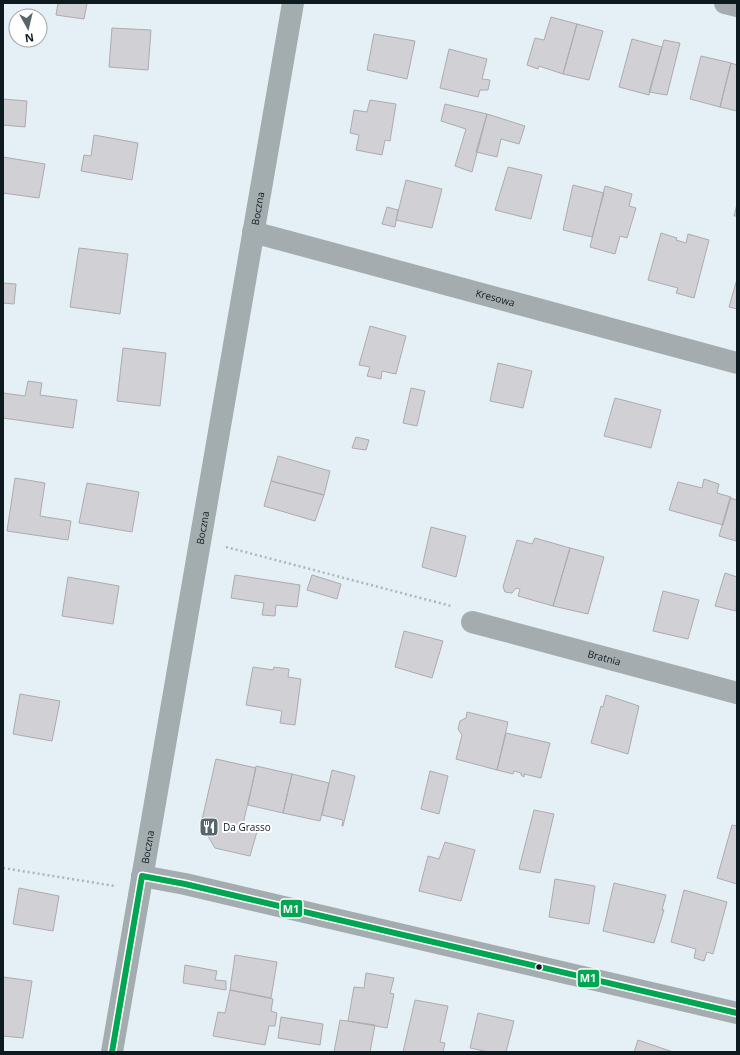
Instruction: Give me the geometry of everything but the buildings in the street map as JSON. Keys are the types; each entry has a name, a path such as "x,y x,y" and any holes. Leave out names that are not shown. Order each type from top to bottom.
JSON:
{"street":[{"name":"Boczna","path":"112,1052 293,3"},
{"path":"725,3 737,6"},
{"name":"Kresowa","path":"253,232 737,363"},
{"name":"Bratnia","path":"472,622 737,693"},
{"path":"140,884 185,884 737,1013"}],"path":[{"path":"222,546 465,610 472,622"},
{"path":"3,868 140,884"}],"transit line":[{"name":"M1","path":"142,876 185,884 737,1013"},
{"name":"M1","path":"112,1052 142,876"}],"place":[{"name":"Da Grasso","path":"209,827"}]}
